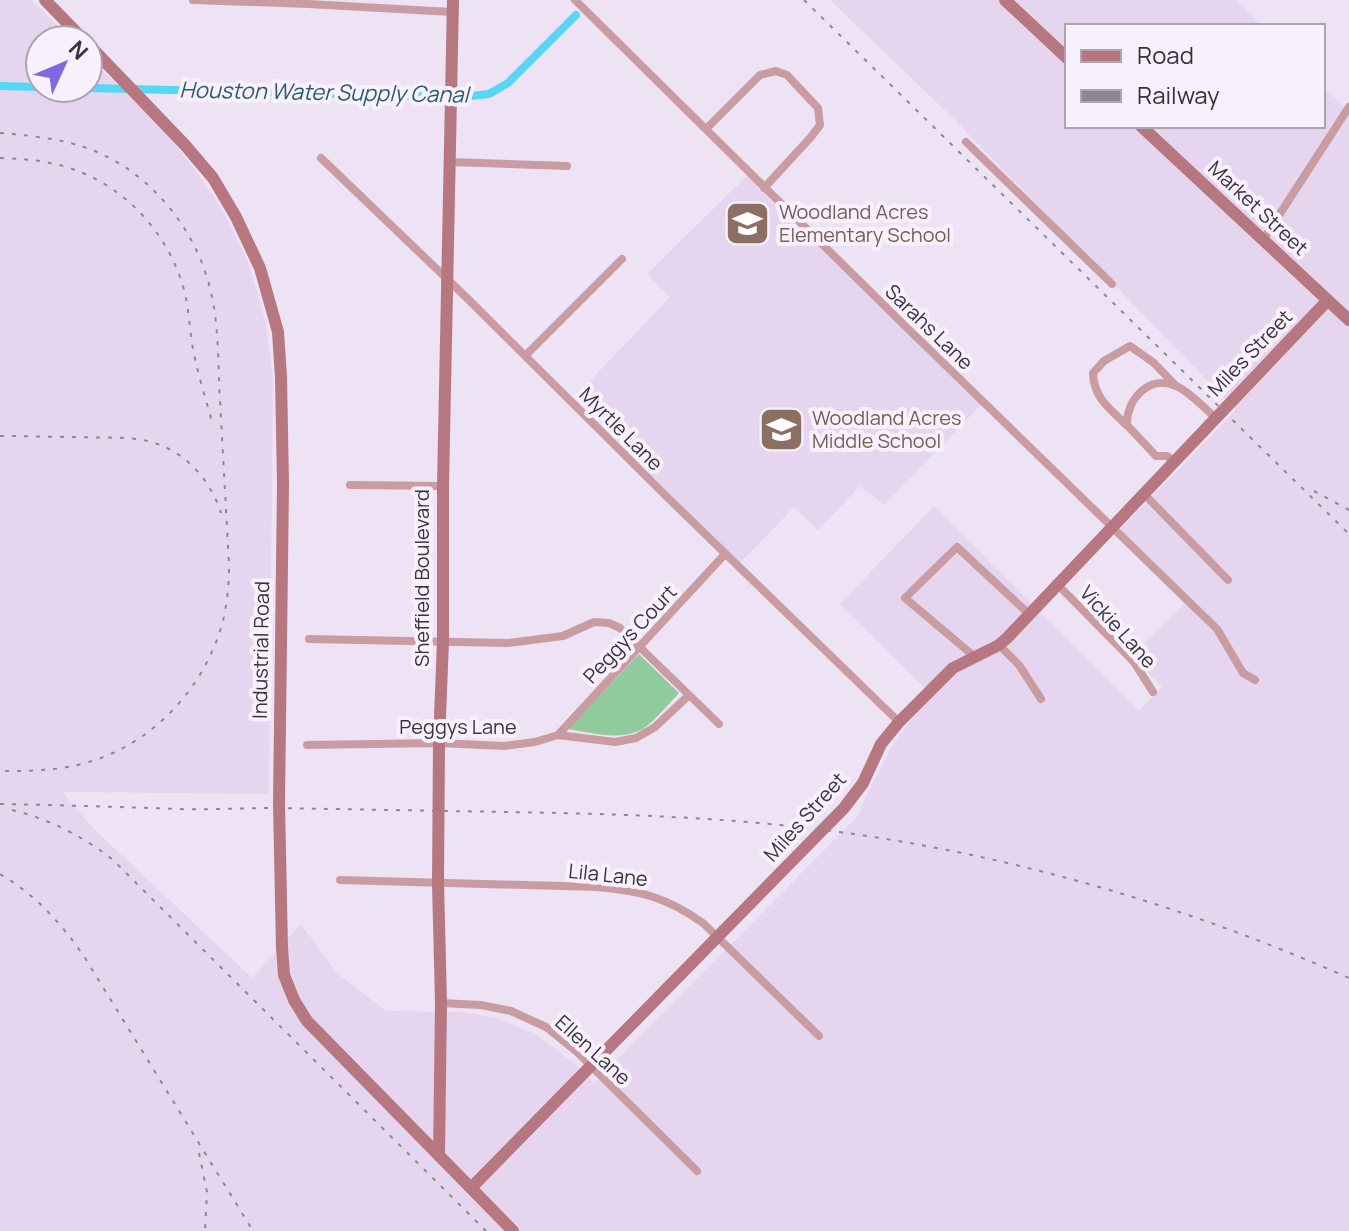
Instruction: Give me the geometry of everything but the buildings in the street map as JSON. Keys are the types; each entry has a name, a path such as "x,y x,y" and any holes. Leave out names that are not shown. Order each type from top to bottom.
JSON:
{"street":[{"name":"Industrial Road","path":"45,0 68,24"},
{"path":"193,0 453,6"},
{"name":"Sarahs Lane","path":"575,0 1217,629 1243,673 1255,680"},
{"path":"1005,0 1065,56"},
{"name":"Sheffield Boulevard","path":"439,1156 439,743 453,6"},
{"name":"Industrial Road","path":"104,61 183,142 213,178 260,268 278,332 283,485 279,803 284,975 307,1021 513,1231"},
{"path":"706,129 760,75 776,71 787,75 818,108 820,125 764,188"},
{"path":"1263,240 1349,107"},
{"name":"Market Street","path":"1143,128 1349,320"},
{"path":"966,142 1112,284"},
{"name":"Myrtle Lane","path":"321,158 899,722"},
{"path":"450,162 567,166"},
{"path":"525,356 622,259"},
{"name":"Miles Street","path":"471,1188 852,799 881,744 899,722 953,668 999,645 1030,615 1328,300"},
{"path":"1175,462 1167,456 1156,456 1098,397 1093,373 1104,361 1130,346 1216,418"},
{"path":"1127,425 1126,414 1142,390 1155,383 1175,385"},
{"path":"350,485 443,486"},
{"path":"1144,494 1228,580"},
{"path":"975,657 905,598 957,547 1030,615"},
{"name":"Peggys Court","path":"558,735 725,554"},
{"name":"Vickie Lane","path":"1058,585 1134,662 1153,692"},
{"path":"309,639 508,643 545,640 563,636 594,622 609,623 620,628 719,724"},
{"path":"999,645 1019,665 1041,699"},
{"name":"Peggys Lane","path":"307,745 439,743 504,746 558,735 615,742 636,738 655,727 688,696"},
{"name":"Lila Lane","path":"340,880 597,887 630,890 663,899 718,936 819,1036"},
{"name":"Ellen Lane","path":"441,1003 481,1005 511,1011 546,1027 577,1052 697,1171"}],"shaded area":[{"path":"0,0 31,0 56,24 24,24 24,104 104,104 104,72 170,137 208,188 248,262 265,320 273,377 269,794 62,792 94,829 252,978 301,924 337,973 386,1011 462,1012 497,1018 535,1034 574,1063 594,1083 858,816 897,738 932,695 840,604 934,506 1139,711 1162,687 1132,656 1184,604 1115,535 1236,410 952,117 830,0 1236,0 1260,24 1065,24 1065,128 1325,128 1325,88 1345,108 1349,103 1349,1231 0,1231"},
{"name":"Woodland Acres Middle School","path":"748,175 982,404 884,505 860,486 818,530 794,507 740,563 573,399 670,297 647,274"}],"green space":[{"path":"639,654 679,693 660,714 640,731 630,734 610,735 568,729"}],"waterway":[{"name":"Houston Water Supply Canal","path":"104,88 461,97 489,94 508,83 576,15"},
{"name":"Houston Water Supply Canal","path":"0,86 24,87"}],"railway":[{"path":"804,0 1349,534"},
{"path":"0,133 78,145 126,168 166,203 195,247 212,297 216,323 229,564 224,614 211,654 185,696 169,714 130,744 85,763 32,771 0,771"},
{"path":"0,158 50,163 86,174 122,196 152,227 164,244 182,283 195,359 213,425"},
{"path":"0,436 123,438 152,442 166,447 200,474 221,513"},
{"path":"1314,491 1349,510"},
{"path":"0,804 667,817 870,836 1010,864 1148,902 1283,950 1349,978"},
{"path":"12,810 65,829 112,859 486,1231"},
{"path":"0,874 37,901 76,945 253,1231"},
{"path":"199,1153 207,1192 205,1231"}],"place":[{"name":"Woodland Acres Elementary School","path":"748,224"},
{"name":"Woodland Acres Middle School","path":"781,429"}]}
